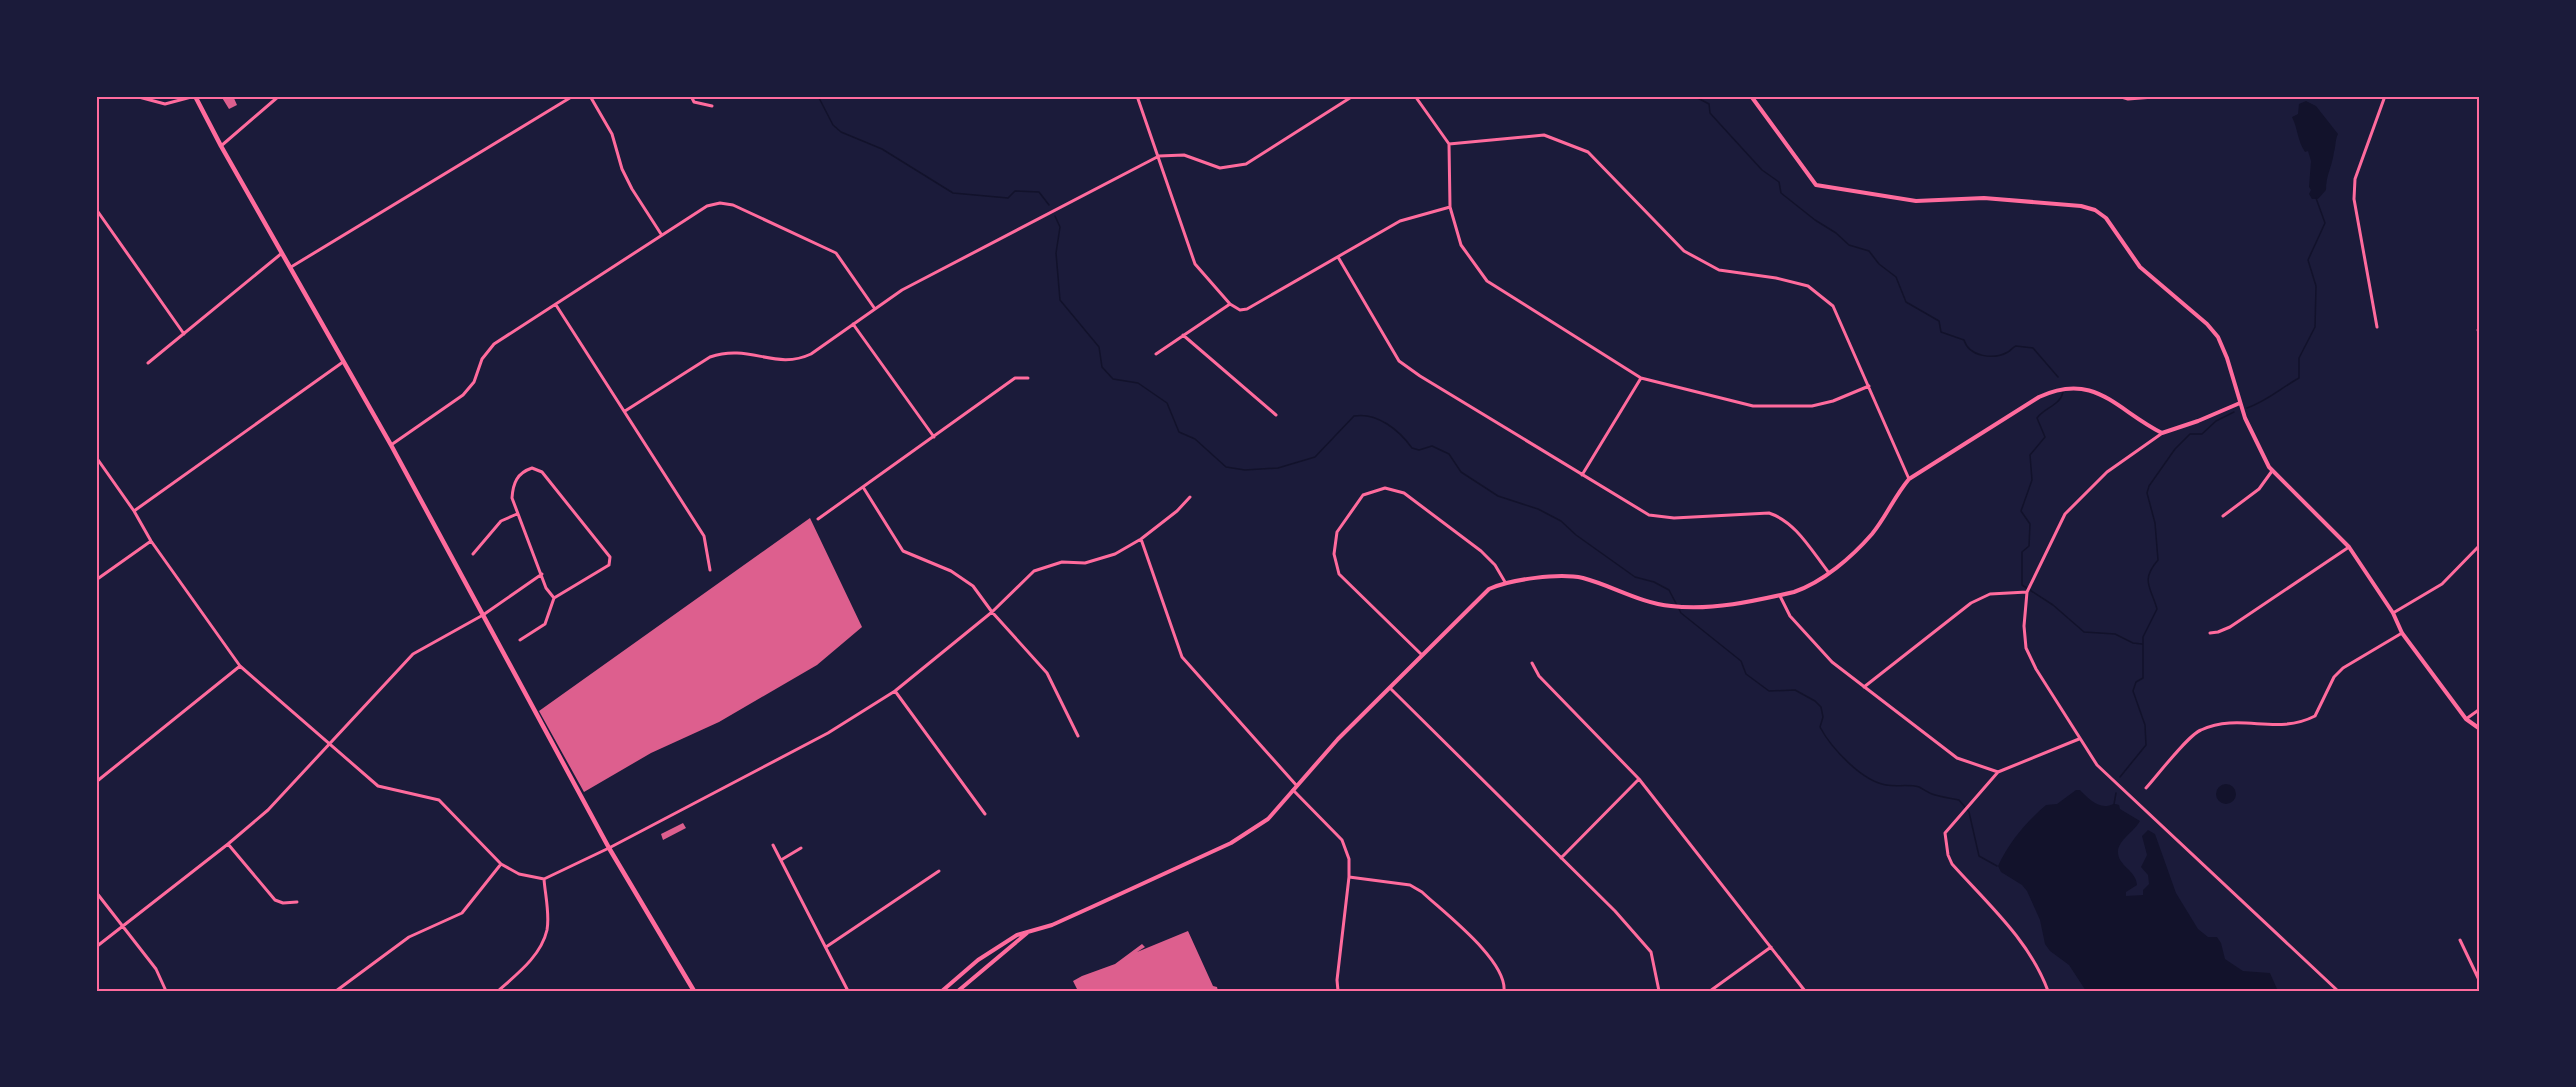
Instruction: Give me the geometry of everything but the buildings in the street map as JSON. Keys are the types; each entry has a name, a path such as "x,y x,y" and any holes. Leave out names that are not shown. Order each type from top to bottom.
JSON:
{"main road":[{"path":"195,96 221,146 391,445 609,848 694,991"}],"street":[{"path":"135,96 165,104 195,96"},
{"path":"221,146 279,96"},
{"path":"291,267 573,96"},
{"path":"590,96 612,135 622,169 632,189 661,234"},
{"path":"691,96 694,102 712,106"},
{"path":"1137,96 1195,264 1230,304 1240,310 1247,309 1400,220 1450,207"},
{"path":"625,411 710,357 724,352 741,352 780,360 798,360 811,354 912,285 1159,156 1184,155 1220,168 1246,164 1353,96"},
{"path":"1415,96 1449,144 1450,207 1461,245 1487,281 1641,378 1753,406 1812,406 1833,401 1869,386"},
{"path":"1751,96 1816,185 1916,201 1984,198 2081,206 2095,210 2106,218 2140,267 2207,324 2218,337 2227,358 2244,418 2272,471 2349,547 2393,613 2402,633 2466,719 2480,729"},
{"path":"2118,96 2128,99 2168,96"},
{"path":"2377,327 2354,199 2355,179 2385,96"},
{"path":"1449,144 1544,135 1588,152 1684,251 1719,270 1808,285 1833,306 1909,479"},
{"path":"391,445 463,395 474,382 482,359 494,344 707,206 720,203 734,205 836,253 875,309"},
{"path":"96,209 184,334"},
{"path":"148,363 282,253"},
{"path":"1338,257 1399,361 1420,376 1649,515 1674,518 1769,513 1781,517 1792,525 1829,573"},
{"path":"556,304 704,536 710,570"},
{"path":"1156,354 1230,304"},
{"path":"853,324 934,437"},
{"path":"1183,335 1275,416"},
{"path":"134,511 343,362"},
{"path":"818,519 1015,378 1028,378"},
{"path":"1582,476 1641,378"},
{"path":"958,991 1028,933 1094,906 1231,843 1268,819 1338,739 1489,589 1517,579 1581,578 1648,602 1684,607 1707,607 1780,596 1806,588 1829,573 1873,533 1894,496 1909,479 2053,390 2069,388 2094,390 2162,433"},
{"path":"2240,403 2162,433 2107,472 2065,514 2028,591 2024,626 2026,648 2036,669 2079,740 2097,765 2338,991"},
{"path":"96,457 134,511 151,541 240,666 378,786 439,800 501,864 519,874 544,879 609,848 828,733 895,691 992,612 1034,571 1062,562 1085,563 1114,554 1141,539 1177,511 1190,497"},
{"path":"520,640 545,624 555,598 572,590 609,565 610,557 542,472 532,468 523,471 513,483 512,498 549,594 555,598"},
{"path":"2223,516 2259,489 2272,471"},
{"path":"863,487 903,551 951,572 973,586 992,612 1047,673 1078,736"},
{"path":"1422,655 1339,574 1334,554 1337,532 1363,495 1384,488 1404,493 1480,551 1495,565 1505,582"},
{"path":"473,554 501,521 517,514"},
{"path":"1141,539 1182,657 1297,786"},
{"path":"96,580 151,541"},
{"path":"2393,613 2442,585 2480,545"},
{"path":"2210,633 2230,627 2349,547"},
{"path":"96,946 228,844 268,810 413,654 483,615 542,574"},
{"path":"1864,687 1971,603 1990,594 2028,591"},
{"path":"1780,596 1790,616 1832,662 1957,758 1998,772"},
{"path":"2146,788 2198,730 2230,721 2290,726 2315,716 2326,698 2334,677 2343,668 2402,633"},
{"path":"1532,663 1539,676 1639,779 1805,991"},
{"path":"96,782 240,666"},
{"path":"1389,687 1646,944 1654,961 1659,991"},
{"path":"895,691 985,814"},
{"path":"2466,719 2480,709"},
{"path":"2048,991 2041,972 2026,949 1952,864 1948,855 1945,833 1998,772 2079,740"},
{"path":"1561,858 1639,779"},
{"path":"1293,790 1342,840 1349,859 1349,877 1336,980 1338,991"},
{"path":"228,844 275,900 283,903 297,902"},
{"path":"773,845 848,991"},
{"path":"781,860 801,848"},
{"path":"336,991 409,937 462,913 501,864"},
{"path":"826,947 939,871"},
{"path":"1349,877 1410,885 1422,892 1490,957 1500,971 1504,991"},
{"path":"498,991 529,962 547,931 544,879"},
{"path":"96,892 156,969 166,991"},
{"path":"942,991 978,960 1017,934 1028,933"},
{"path":"2460,940 2480,980"},
{"path":"1710,991 1771,947"},
{"path":"978,960 985,968"}],"shaded area":[{"path":"2306,101 2316,106 2338,134 2326,190 2318,199 2312,199 2309,194 2311,161 2308,151 2305,152 2300,143 2292,117 2298,114 2299,104"},
{"path":"2226,784 2233,787 2236,794 2233,801 2226,804 2219,801 2216,794 2219,787"},
{"path":"2076,790 2080,790 2098,804 2119,805 2120,809 2140,821 2123,840 2118,852 2121,861 2134,875 2137,885 2126,892 2126,896 2143,895 2143,890 2149,884 2148,875 2141,867 2147,855 2142,836 2148,830 2155,834 2176,893 2198,929 2208,937 2217,937 2225,959 2243,971 2270,973 2278,991 2086,991 2069,965 2050,951 2045,944 2040,920 2027,891 2022,885 2001,872 1998,866 2013,841 2032,818 2046,805 2057,804"}],"waterway":[{"path":"818,96 833,125 841,132 882,149 953,193 1008,198 1015,191 1039,192 1049,205"},
{"path":"1694,96 1709,104 1710,113 1762,170 1779,182 1781,193 1849,245 1869,251 1879,264 1896,277 1906,302 1939,321 1941,332 1964,340 1971,350 1983,355 1996,356 2016,346 2033,348 2058,377"},
{"path":"2247,408 2299,378 2299,358 2315,327 2316,286 2308,260 2325,223 2316,198"},
{"path":"1055,216 1060,227 1056,253 1060,300 1099,347 1102,367 1113,379 1138,383 1167,403 1179,432 1195,439 1226,467 1245,470 1278,468 1315,457 1354,416 1363,415 1387,424 1412,448 1419,450 1432,446 1449,454 1461,472 1498,496 1538,509 1561,521 1576,535 1635,577 1654,582 1669,590 1681,613 1741,661 1746,674 1769,691 1795,690 1815,701 1821,707 1823,717 1820,727 1825,735 1839,754 1867,777 1886,785 1915,786 1935,795 1959,800 1969,812 1979,856 1997,866"},
{"path":"2063,392 2059,400 2037,418 2045,437 2030,455 2032,480 2021,511 2030,524 2029,546 2022,552 2022,585 2053,605 2084,632 2115,634 2133,643 2142,644"},
{"path":"2120,777 2146,745 2145,725 2133,691 2136,682 2143,678 2143,637 2157,609 2148,584 2149,573 2158,560 2155,523 2147,493 2149,486 2175,449 2190,434 2202,434 2216,421 2234,412"},
{"path":"2114,804 2116,793"}]}
